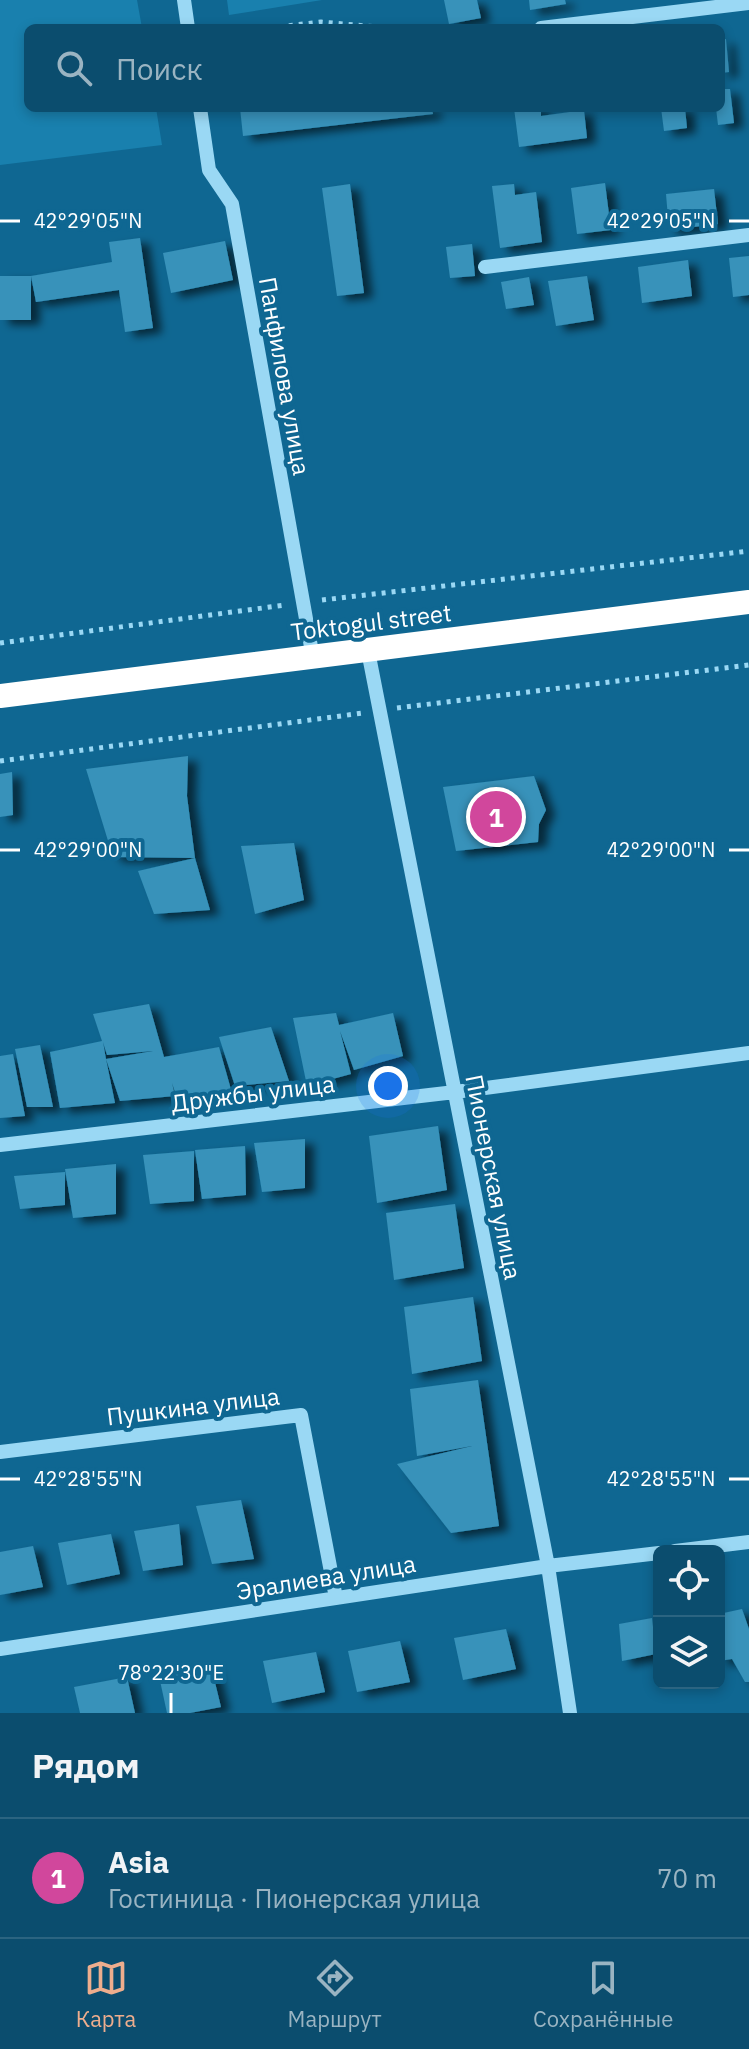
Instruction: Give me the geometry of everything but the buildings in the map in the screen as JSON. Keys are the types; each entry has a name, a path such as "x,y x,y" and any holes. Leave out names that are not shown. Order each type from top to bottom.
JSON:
{"highway":[{"name":"Toktogul street","path":"0,696 749,602"}],"street":[{"path":"184,0 187,24"},
{"path":"574,24 749,3"},
{"name":"Панфилова улица","path":"201,112 209,170 232,204 313,658"},
{"path":"485,267 749,235"},
{"name":"Пионерская улица","path":"368,651 548,1566 570,1713"},
{"name":"Дружбы улица","path":"0,1145 455,1092 749,1053"},
{"name":"Пушкина улица","path":"0,1452 301,1415 336,1598"},
{"path":"724,1545 749,1542"},
{"name":"Эралиева улица","path":"0,1649 548,1566 653,1554"}],"path":[{"path":"304,24 344,24"},
{"path":"0,643 303,603 749,551"}],"shaded area":[{"path":"0,0 137,0 141,24 24,24 24,112 157,112 162,145 0,165"},
{"path":"227,0 322,0 229,15"}],"place":[{"name":"Asia","path":"496,817"}]}
